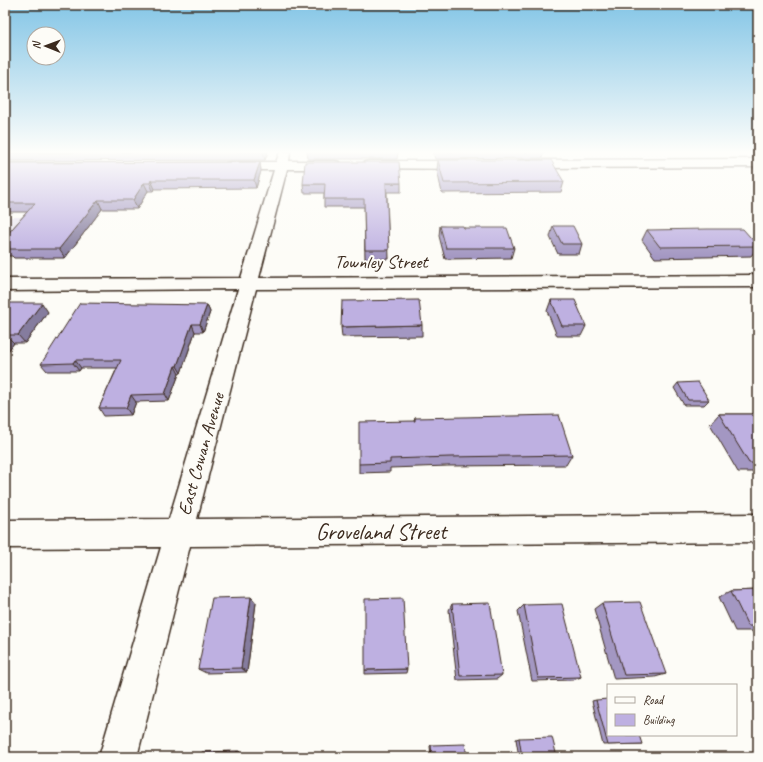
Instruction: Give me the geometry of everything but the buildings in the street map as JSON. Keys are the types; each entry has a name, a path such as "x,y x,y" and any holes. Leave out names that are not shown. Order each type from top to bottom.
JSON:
{"street":[{"name":"East Cowan Avenue","path":"118,757 276,188"},
{"name":"Townley Street","path":"5,285 758,280"},
{"name":"Groveland Street","path":"5,534 758,528"}],"shaded area":[{"path":"5,217 32,217 5,246"}]}
